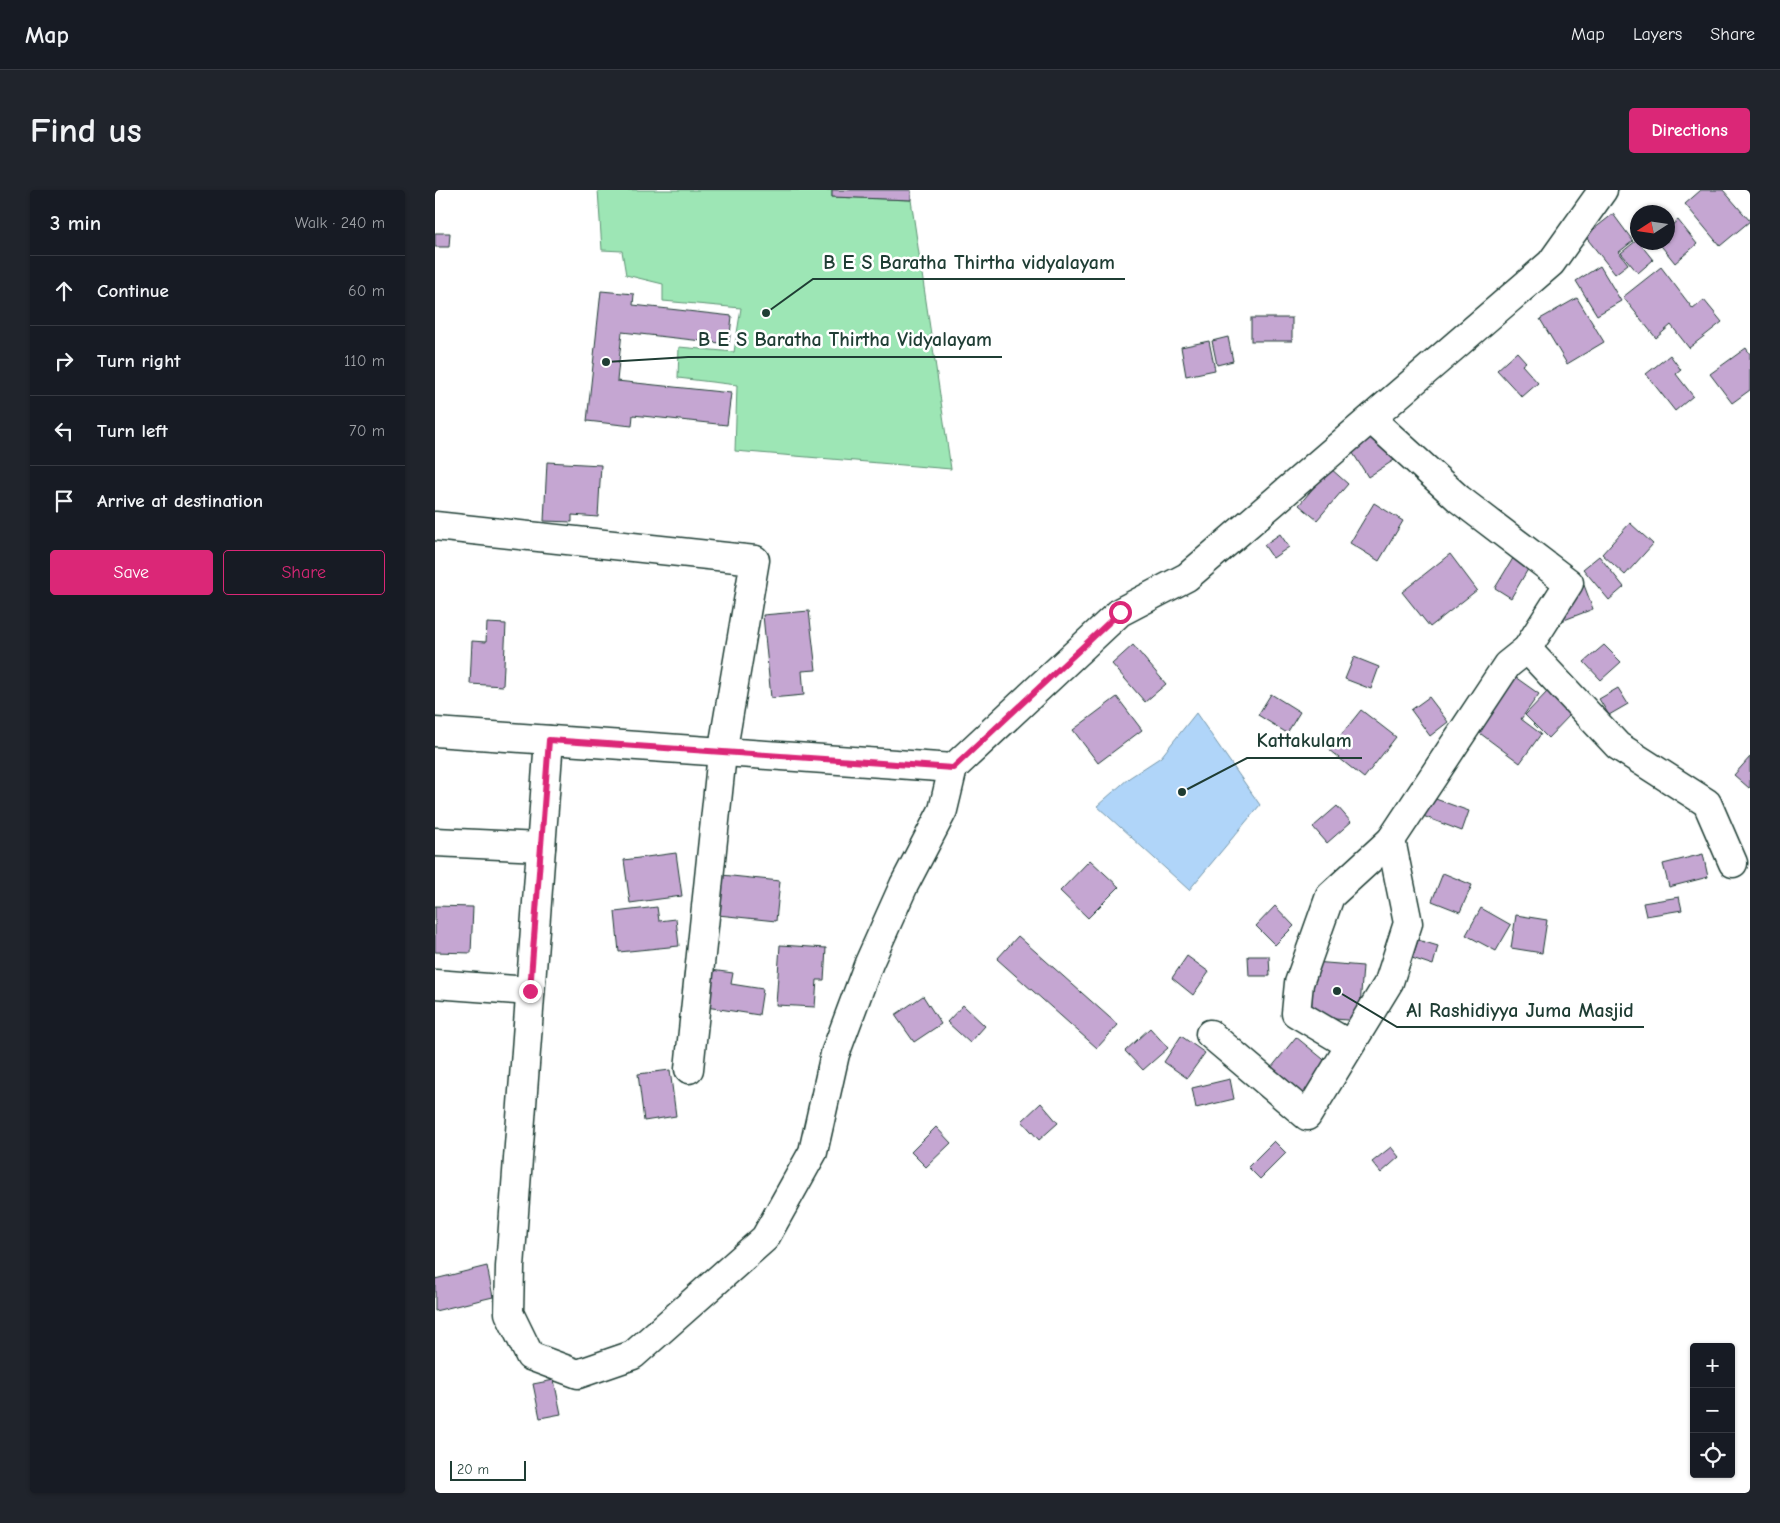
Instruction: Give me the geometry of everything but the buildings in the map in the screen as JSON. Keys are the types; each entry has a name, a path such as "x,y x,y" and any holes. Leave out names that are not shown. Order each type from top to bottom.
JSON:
{"street":[{"path":"549,740 510,1267 509,1313 530,1356 578,1374 633,1355 765,1238 813,1152 835,1054 869,963 900,893 943,810 953,768 1120,612 1187,577 1551,263 1603,190"},
{"path":"1351,1045 1296,1013 1299,983 1330,896 1391,840 1507,665 1527,649 1569,583 1459,499 1371,419"},
{"path":"435,526 755,560 722,754 689,1069"},
{"path":"1527,649 1618,746 1707,802 1733,863"},
{"path":"435,732 722,754 953,768"},
{"path":"1210,1034 1307,1116 1389,982 1409,923 1391,840"},
{"path":"435,842 541,847"},
{"path":"435,984 530,991"}],"green space":[{"path":"598,190 832,190 832,197 911,200 951,469 735,451 737,385 678,378 679,347 734,352 741,308 663,301 663,284 626,275 622,251 602,250"}],"water":[{"path":"1196,713 1260,805 1189,890 1097,806 1129,778 1161,757"}],"place":[{"name":"B E S Baratha Thirtha vidyalayam","path":"766,313"},
{"name":"B E S Baratha Thirtha Vidyalayam","path":"606,362"},
{"name":"Kattakulam","path":"1182,792"},
{"name":"Al Rashidiyya Juma Masjid","path":"1337,991"}],"route":[{"path":"530,991 549,740 722,754 953,768 1120,612"}]}
